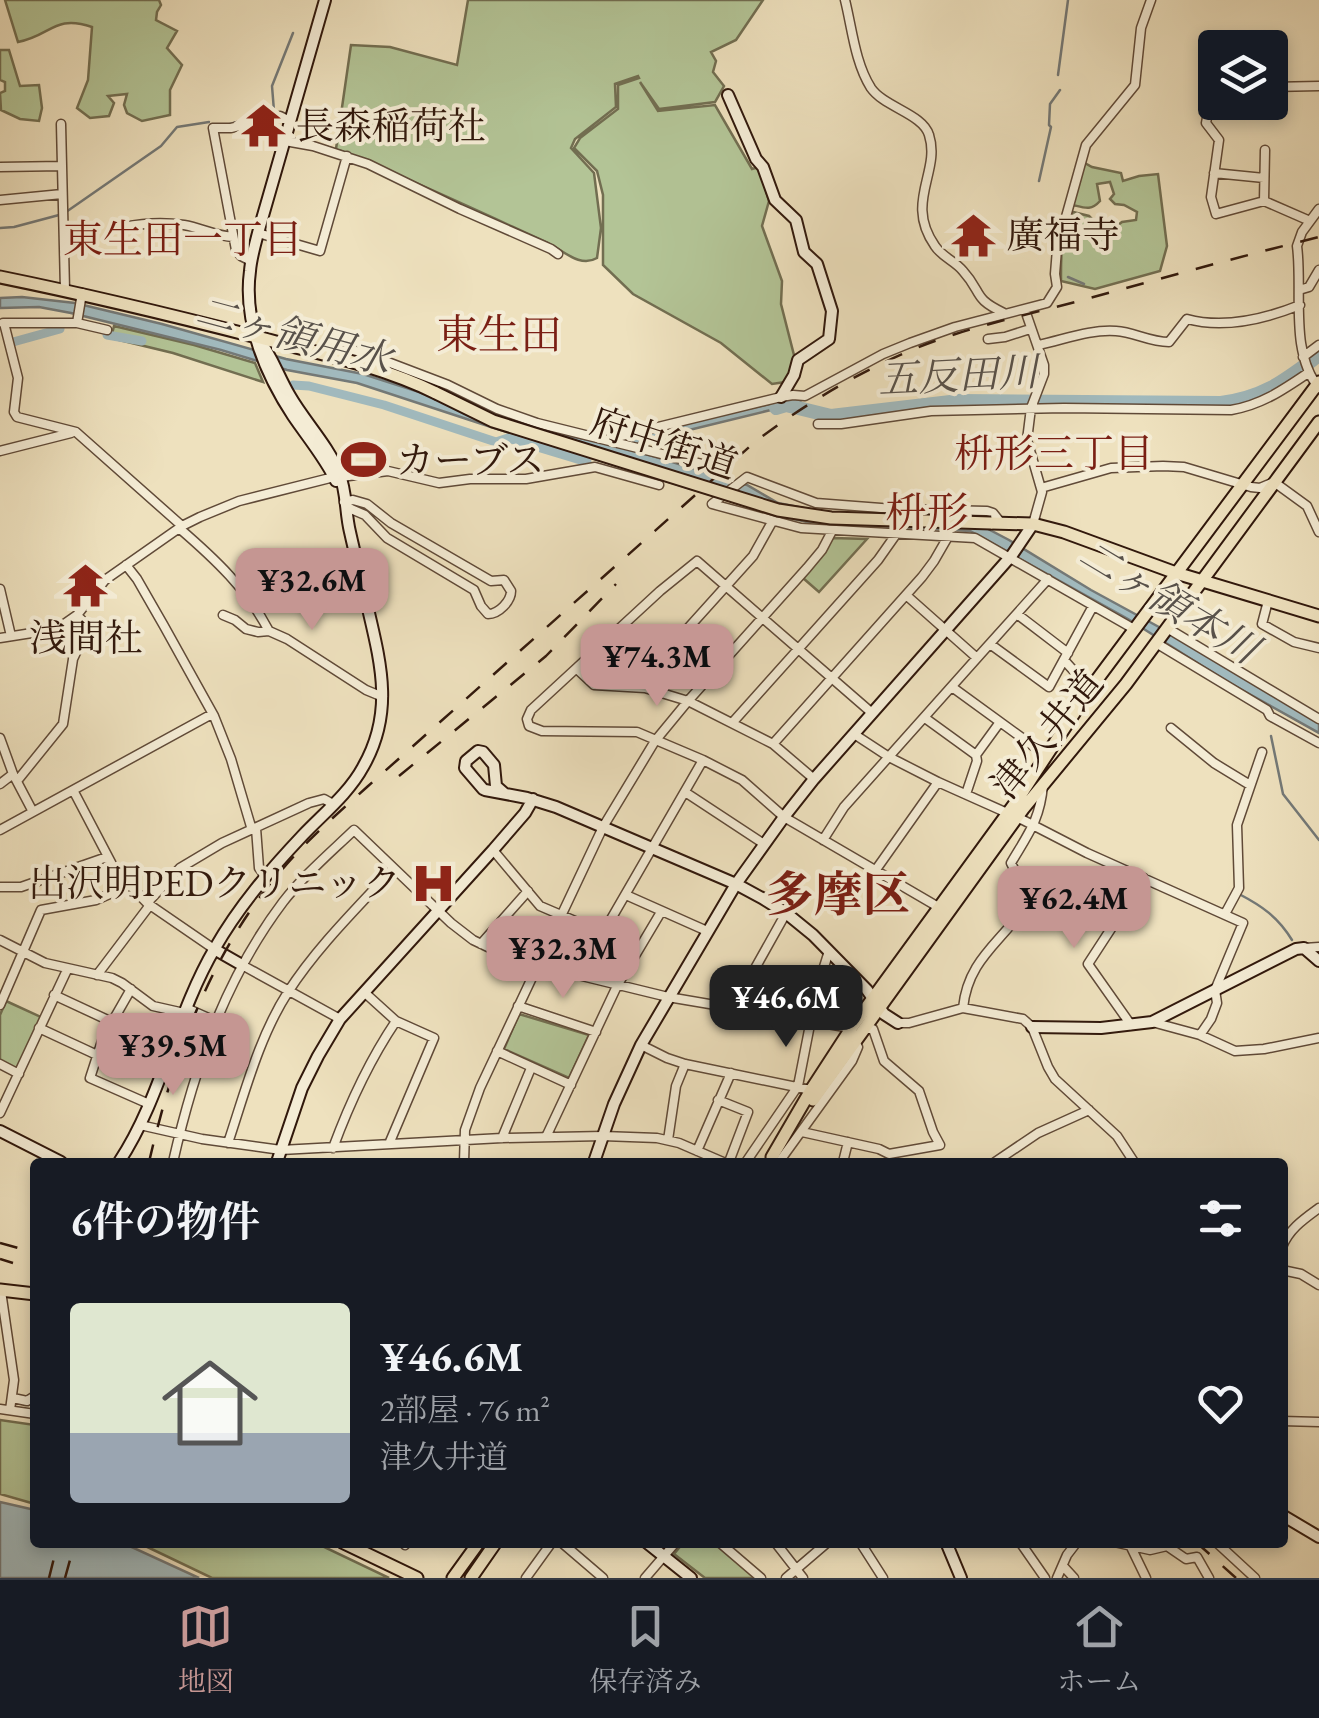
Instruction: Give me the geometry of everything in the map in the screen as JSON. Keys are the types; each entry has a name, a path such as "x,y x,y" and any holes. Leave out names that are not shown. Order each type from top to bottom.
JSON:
{"main road":[{"name":"府中街道","path":"0,277 65,290 81,299 262,346 331,356 408,380 493,421 778,510 830,518 1034,524 1176,573 1319,616"},
{"name":"津久井道","path":"774,1158 804,1088 858,1028 1013,816 1090,689 1318,385"},
{"name":"津久井道","path":"1013,816 1096,724 1319,422"},
{"path":"1135,628 1142,641 1160,638"},
{"name":"津久井道","path":"775,1158 855,1042 858,1028"},
{"path":"1,1290 30,1293"},
{"path":"354,1548 417,1578"},
{"path":"454,1578 475,1548"},
{"path":"471,1578 492,1548"}],"street":[{"path":"121,1158 140,1126 214,949 265,876 354,781 375,740 383,698 380,660 338,477 282,398 252,320 249,290 258,233 325,0"},
{"path":"845,0 861,66 872,90 928,130 930,161 921,206 929,236 943,256 963,270 981,301 1004,313"},
{"path":"612,440 780,397 805,396 883,354 954,328 1047,302 1057,287 1057,249 1086,145 1136,85 1141,28 1151,0"},
{"path":"1288,87 1319,86"},
{"path":"728,94 756,158 764,167 772,196 796,220 804,252 817,264 832,311 829,339 798,360 780,397"},
{"path":"251,261 238,253 233,237 213,128 280,116 290,121"},
{"path":"1206,120 1219,140 1211,197 1216,214 1264,201 1310,221"},
{"path":"62,124 65,290"},
{"path":"285,141 368,164 558,254"},
{"path":"1264,201 1266,150"},
{"path":"258,233 320,251 348,156"},
{"path":"0,166 62,166"},
{"path":"1214,173 1264,178"},
{"path":"0,200 62,194"},
{"path":"1318,385 1303,358 1298,246 1302,232 1319,209"},
{"path":"124,227 153,222 233,237"},
{"path":"1300,290 1309,287 1319,270"},
{"path":"78,321 81,299"},
{"path":"1038,345 1098,331 1130,332 1141,339 1169,342 1187,319 1250,321 1300,305"},
{"path":"595,1158 641,1044 736,884 814,779 1011,556 1034,524 1041,488 1027,440 1031,407 1044,364 1025,310"},
{"path":"107,330 78,321 2,323 18,378 16,417 76,432 230,574 269,631"},
{"path":"988,338 1030,329"},
{"path":"1303,358 1319,345"},
{"path":"331,356 349,349 364,353 448,385 497,409 564,431 710,466"},
{"path":"818,424 931,411 1031,407 1231,410 1275,396 1308,371"},
{"path":"0,450 76,432"},
{"path":"0,638 57,629 77,615 105,580 126,565 181,527 238,501 338,477 388,471 439,483 526,479 595,467 655,482 653,453"},
{"path":"1041,488 1110,468 1184,466 1242,485 1260,488 1274,482 1307,506 1319,532"},
{"path":"996,523 993,512 987,510 816,503 747,477 712,504 772,522 832,531 975,538 1135,628"},
{"path":"344,502 367,504 391,523 491,581"},
{"path":"344,502 365,515 387,538 474,590 481,606 491,614 509,600 512,591 504,580 491,581 478,598"},
{"path":"1307,506 1319,506"},
{"path":"636,686 753,556 772,522"},
{"path":"464,1158 471,1109 603,827 655,741 822,550 832,531"},
{"path":"733,722 878,560 897,533"},
{"path":"773,744 934,562 950,535"},
{"path":"872,713 697,561 528,714 527,723 545,731 630,731 703,760 742,780 784,817 944,910"},
{"path":"126,565 212,714 254,829 259,868 265,876"},
{"path":"469,587 476,584 477,573"},
{"path":"822,840 844,806 1048,579"},
{"path":"0,589 11,636"},
{"path":"906,595 978,658"},
{"path":"1268,601 1262,624 1294,642 1319,648"},
{"path":"990,644 1049,687 1093,606"},
{"path":"1018,614 1066,656 1090,689"},
{"path":"0,784 15,777 63,724 73,659 88,627 77,615"},
{"path":"223,616 246,630 269,631 287,639 383,698"},
{"path":"1160,638 1319,719"},
{"path":"1160,638 1267,710 1270,716 1319,743"},
{"path":"577,668 594,684 636,686 688,700 773,744 814,779"},
{"path":"952,687 1047,756"},
{"path":"0,830 212,714"},
{"path":"924,718 976,755 966,794"},
{"path":"976,755 1000,722"},
{"path":"1171,728 1214,763 1250,785"},
{"path":"854,734 889,758 938,782 1244,923 1215,990 1217,1002 1211,1018 1200,1035"},
{"path":"0,738 33,812"},
{"path":"1225,914 1239,888 1237,825 1262,752"},
{"path":"493,850 540,906 604,933 703,760"},
{"path":"876,870 938,782"},
{"path":"963,1008 964,991 976,964 1026,905 1010,863 1041,808 1043,785"},
{"path":"73,790 115,870 149,904 214,949 340,1019"},
{"path":"685,792 764,844"},
{"path":"504,794 533,799 603,827 736,884 786,913 829,951 898,1023 963,1008 1023,1020 1032,1027 1056,1079 1117,1136 1131,1158"},
{"path":"98,975 180,868 222,843 309,803 324,799 332,804"},
{"path":"279,1156 302,1088 340,1019 493,850 533,799"},
{"path":"174,1158 214,1021 242,965 285,900 354,830 438,911 481,944 536,965 668,997 872,1029 884,1061 918,1091 940,1145 889,1158 879,1149 802,1132"},
{"path":"0,887 20,886 107,857"},
{"path":"228,1142 269,1030 289,991 331,936 393,869"},
{"path":"1131,1025 1088,964 1144,878"},
{"path":"0,1005 41,910 96,900 130,885"},
{"path":"481,944 528,891"},
{"path":"626,895 707,932"},
{"path":"546,1137 618,986 661,912"},
{"path":"739,1010 753,972 786,913"},
{"path":"0,940 45,963 112,978 153,1006 214,1021"},
{"path":"1304,948 1319,961"},
{"path":"1032,1027 1090,1028 1152,1022 1296,949 1319,948"},
{"path":"749,1158 804,1088 810,1022 829,951"},
{"path":"0,1113 67,970"},
{"path":"753,972 817,989"},
{"path":"131,989 112,1022 90,1078 149,1104"},
{"path":"364,992 396,1021 434,1038 389,1144"},
{"path":"54,995 112,1022"},
{"path":"518,1006 596,1032"},
{"path":"333,1148 360,1080 396,1021"},
{"path":"1152,1022 1244,1052 1319,1038"},
{"path":"40,1028 97,1055"},
{"path":"777,1158 790,1149 852,1061 858,1047 855,1042"},
{"path":"641,1044 685,1064 804,1088"},
{"path":"497,1052 571,1085"},
{"path":"0,1064 18,1074"},
{"path":"668,1140 676,1086 685,1064"},
{"path":"502,1138 531,1068"},
{"path":"697,1151 730,1073"},
{"path":"718,1100 748,1112 728,1158"},
{"path":"1002,1158 1038,1133 1089,1110"},
{"path":"140,1126 279,1156 333,1148 464,1139 603,1136 668,1140 715,1158"},
{"path":"0,1130 53,1158"},
{"path":"844,1158 848,1142"},
{"path":"789,1158 790,1149"},
{"path":"1288,1235 1319,1208"},
{"path":"1288,1271 1319,1285"},
{"path":"1,1290 14,1380 13,1398 5,1410 30,1413"},
{"path":"13,1398 30,1399"},
{"path":"1288,1421 1319,1422"},
{"path":"1288,1518 1319,1537"},
{"path":"526,1578 548,1548"},
{"path":"568,1548 603,1578"},
{"path":"654,1548 692,1578"},
{"path":"645,1578 671,1548"},
{"path":"726,1548 761,1578"},
{"path":"780,1548 803,1578"},
{"path":"786,1578 821,1548"},
{"path":"864,1548 883,1578"},
{"path":"948,1548 961,1578"},
{"path":"1024,1548 1045,1578"},
{"path":"1056,1578 1073,1548"},
{"path":"1131,1548 1146,1578"},
{"path":"1170,1548 1186,1559 1198,1557 1206,1575 1193,1578"},
{"path":"1223,1548 1255,1578"},
{"path":"1063,1566 1074,1578"},
{"path":"584,1578 592,1569"}],"green space":[{"path":"5,0 159,0 156,20 177,31 167,48 182,65 170,90 170,115 142,121 127,113 127,94 108,96 114,103 109,116 90,118 77,108 88,80 92,27 61,24 18,42"},
{"path":"468,0 763,0 736,40 711,52 716,61 713,72 724,86 715,102 659,109 640,82 658,111 715,105 752,169 759,167 769,201 762,226 782,281 781,304 795,359 785,382 772,384 721,343 633,294 603,265 603,195 597,171 574,148 580,138 618,109 618,85 638,76 615,84 616,107 575,139 571,148 594,173 601,228 597,258 591,261 572,257 336,149 351,45 390,47 457,65"},
{"path":"0,50 9,50 20,86 39,85 39,121 20,119 1,110 0,93 5,91 5,82 0,80"},
{"path":"1083,162 1121,173 1123,181 1158,174 1167,246 1160,271 1095,289 1061,281 1063,236 1073,212 1089,216 1095,231 1114,233 1122,222 1136,220 1137,212 1110,199 1114,194 1110,182 1097,184 1100,201 1094,206 1073,205"},
{"path":"114,326 255,363 263,382 111,338"},
{"path":"832,538 867,539 819,592 803,578"},
{"path":"6,1001 41,1017 17,1069 0,1060 0,1015"},
{"path":"519,1014 589,1035 569,1078 504,1049"},
{"path":"0,1420 30,1424 30,1503 0,1494"},
{"path":"149,1548 326,1548 389,1578 212,1578"},
{"path":"679,1548 721,1548 757,1578 705,1578 674,1554"}],"water":[{"path":"0,298 75,303 286,359 363,374 541,431 601,442 787,400 799,402 788,410 779,408 640,442 630,449 747,485 778,503 824,512 967,518 1203,651 1319,723 1319,733 970,531 807,522 772,514 357,383 287,370 71,313 39,307 0,308"},
{"path":"0,1502 30,1509 30,1548 134,1548 199,1578 0,1578"}],"waterway":[{"path":"1058,75 1068,0"},
{"path":"230,124 274,111 272,86 293,33"},
{"path":"1039,181 1051,127 1050,104 1060,90"},
{"path":"66,212 161,146 177,127 209,122"},
{"path":"0,228 59,215"},
{"path":"1068,277 1084,284"},
{"path":"13,342 60,329"},
{"path":"107,335 142,341"},
{"name":"五反田川","path":"776,408 786,405 831,416 959,401 1221,403 1262,392 1319,355"},
{"path":"293,385 384,405 496,442 508,438 587,462"},
{"name":"二ヶ領本川","path":"852,413 858,417"},
{"path":"1271,736 1283,794 1319,840"},
{"path":"1239,894 1269,913 1292,940"}],"railway":[{"path":"150,1158 182,1047 197,1010 233,938 280,872 344,807 756,441 852,379 935,341 1319,237"},
{"path":"399,776 546,656 616,584"},
{"path":"0,1243 18,1248"},
{"path":"0,1259 13,1263"},
{"path":"49,1578 56,1548"},
{"path":"65,1578 73,1548"},
{"path":"1203,1548 1236,1578"}],"place":[{"name":"長森稲荷社","path":"263,126"},
{"name":"廣福寺","path":"973,235"},
{"name":"カーブス","path":"363,460"},
{"name":"浅間社","path":"86,586"},
{"name":"出沢明PEDクリニック","path":"434,883"}],"district":[{"name":"東生田一丁目","path":"183,239"},
{"name":"東生田","path":"499,334"},
{"name":"枡形三丁目","path":"1054,453"},
{"name":"枡形","path":"927,512"},
{"name":"多摩区","path":"838,894"}],"water label":[{"name":"二ヶ領用水","path":"294,335"}]}
